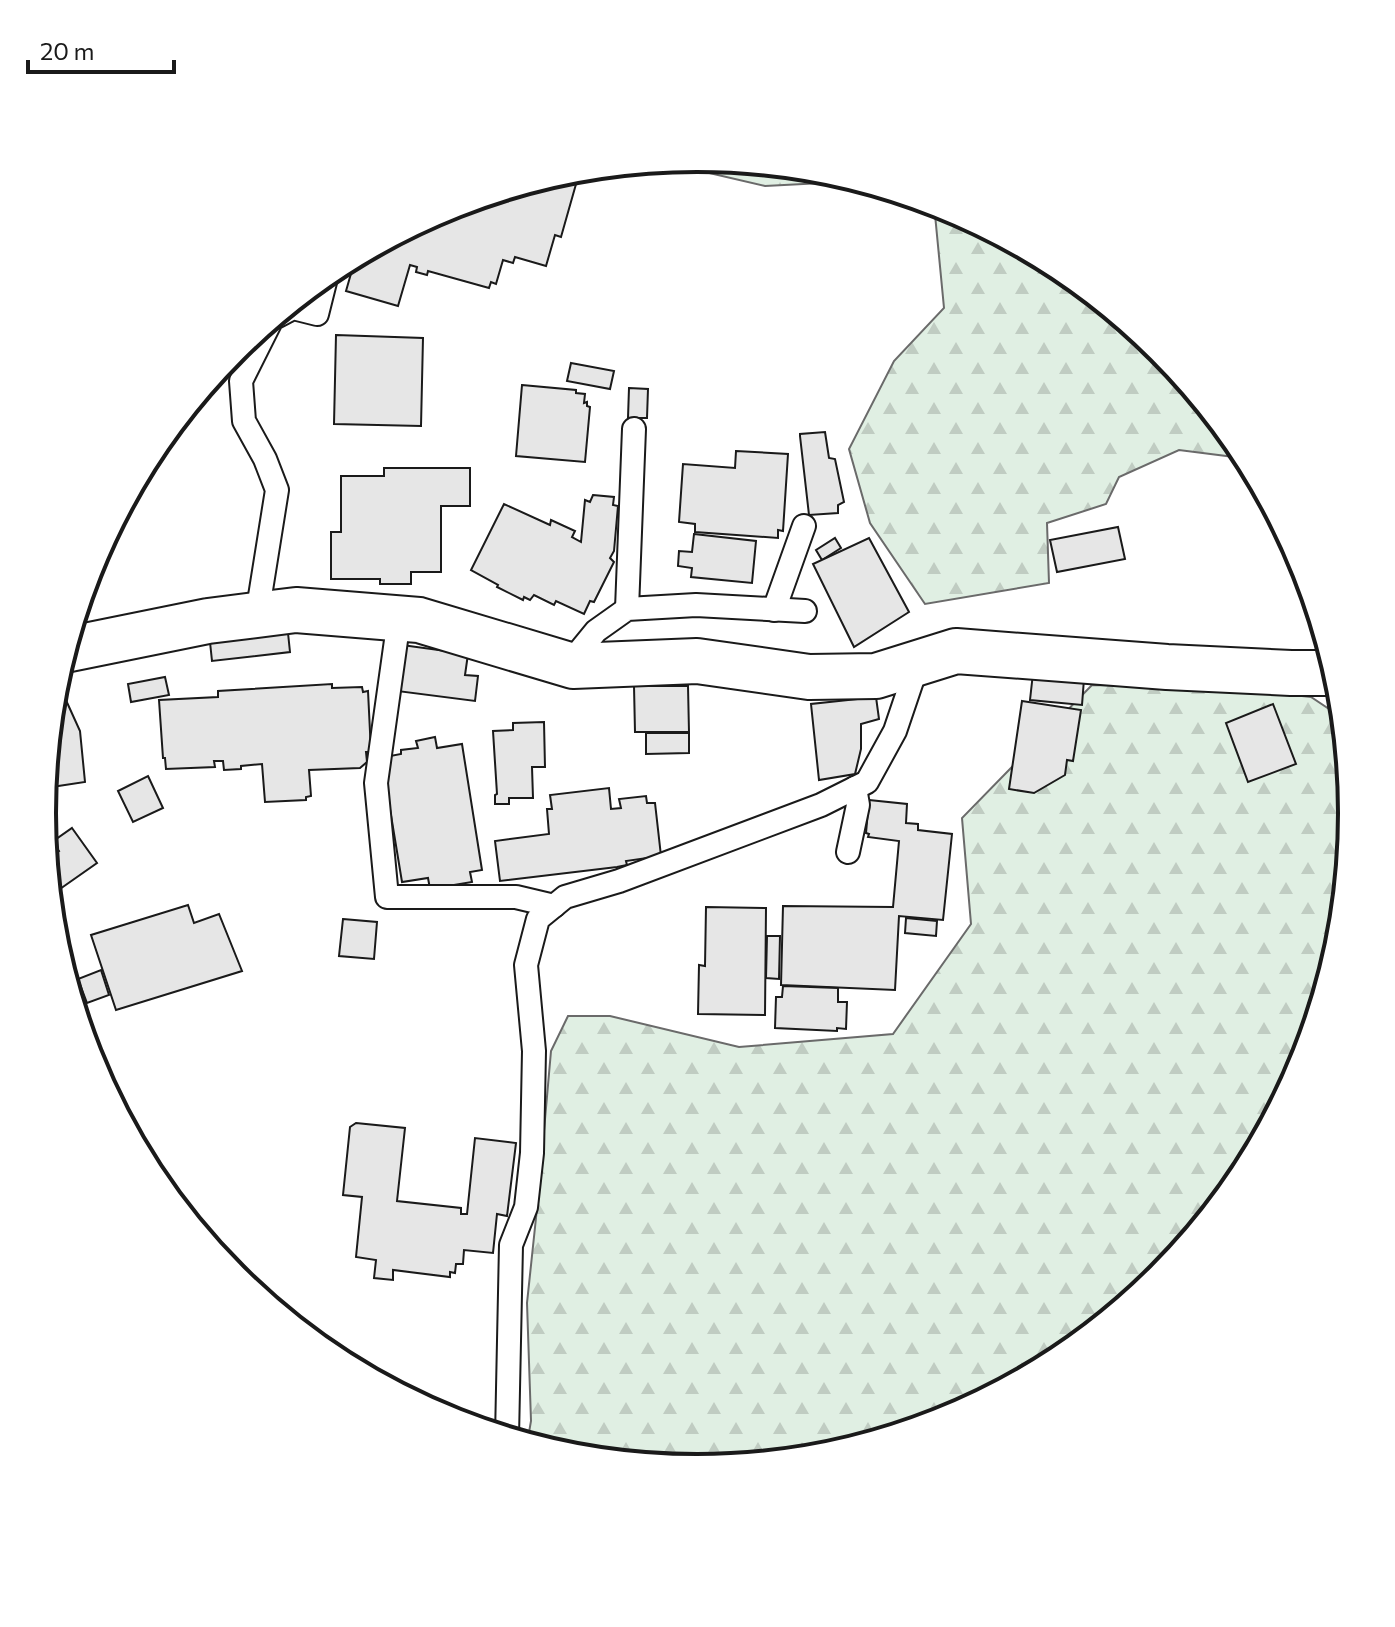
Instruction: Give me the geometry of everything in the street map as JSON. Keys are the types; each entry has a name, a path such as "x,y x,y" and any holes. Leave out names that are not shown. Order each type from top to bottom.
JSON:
{"street":[{"path":"78,647 208,621 296,610 419,620 568,665 697,661 809,677 876,676 956,651 1183,668 1324,674"}],"lane":[{"path":"301,310 317,314 322,294"},
{"path":"257,615 277,490 265,459 244,421 241,381 258,347"},
{"path":"627,609 634,429"},
{"path":"774,610 804,526"},
{"path":"568,665 596,631 627,609 696,605 805,611"},
{"path":"399,619 376,783 387,897 516,897 554,906"},
{"path":"507,1426 511,1245 526,1207 532,1153 534,1051 526,965 538,919 565,897 619,881 821,805 867,782 895,731 918,663"},
{"path":"848,852 858,805 855,788"}],"green space":[{"path":"706,172 781,177 818,183 765,186"},
{"path":"935,218 1018,258 1088,305 1151,360 1180,391 1231,457 1179,450 1119,477 1106,504 1047,523 1049,583 925,604 870,523 849,449 894,361 944,308"},
{"path":"1092,685 1222,687 1311,697 1331,710 1339,814 1334,897 1327,939 1305,1020 1290,1059 1273,1097 1231,1170 1180,1236 1151,1267 1088,1322 1054,1347 981,1389 904,1421 823,1443 739,1454 656,1454 614,1450 529,1432 527,1303 551,1051 568,1016 610,1016 739,1047 893,1034 971,924 962,818"}],"building":[{"path":"576,183 561,237 555,235 546,266 515,257 513,263 503,260 496,284 491,282 489,288 428,271 427,275 416,272 417,267 410,265 398,306 346,291 351,274 377,258 452,221 508,201"},
{"path":"336,335 423,338 421,426 334,424"},
{"path":"571,363 614,371 610,389 567,381"},
{"path":"522,385 576,390 576,393 585,394 584,403 587,402 590,407 585,462 516,456"},
{"path":"629,388 648,389 647,418 628,418"},
{"path":"825,432 829,458 835,459 844,502 838,505 838,513 809,515 800,434"},
{"path":"736,451 788,454 783,531 778,530 778,538 695,532 695,524 679,522 683,464 735,468"},
{"path":"384,468 470,468 470,506 441,506 441,572 411,572 411,584 380,584 380,579 331,579 331,532 341,532 341,476 384,476"},
{"path":"593,495 614,497 613,505 618,506 614,551 610,558 614,562 594,602 590,601 584,614 534,595 530,600 524,597 523,600 471,570 504,504 550,525 551,520 575,531 572,537 581,542 585,500 590,502"},
{"path":"1118,527 1125,559 1057,572 1050,540"},
{"path":"694,534 756,541 752,583 691,577 692,568 678,566 679,551 692,552"},
{"path":"835,538 841,548 822,560 816,550"},
{"path":"869,538 909,612 854,647 813,564"},
{"path":"288,633 290,652 212,661 210,642"},
{"path":"402,645 468,654 465,675 478,676 475,701 397,691"},
{"path":"1033,673 1084,679 1082,705 1030,700"},
{"path":"165,677 169,695 131,702 128,684"},
{"path":"332,684 332,688 362,687 363,692 368,691 371,752 366,752 367,762 360,768 309,770 311,796 306,800 265,802 262,764 224,770 223,761 214,761 215,767 166,769 159,700 218,697 218,691"},
{"path":"634,686 688,686 689,732 635,732"},
{"path":"876,697 879,719 861,724 861,749 855,774 819,780 811,704"},
{"path":"66,700 80,731 85,782 57,786"},
{"path":"1022,701 1081,710 1073,761 1067,760 1065,775 1034,793 1009,789"},
{"path":"1273,704 1296,764 1248,782 1226,723"},
{"path":"544,722 545,767 532,767 533,798 509,798 509,804 495,804 493,731 513,730 513,723"},
{"path":"646,733 689,733 689,753 646,754"},
{"path":"435,737 437,748 462,744 482,870 470,872 472,882 430,889 428,878 402,882 386,785 385,757 401,754 401,750 418,748 416,741"},
{"path":"148,776 163,808 133,822 118,791"},
{"path":"609,788 611,809 621,808 619,799 646,796 647,803 655,803 661,856 626,861 627,865 617,867 500,881 495,841 549,834 547,809 552,809 550,795"},
{"path":"869,800 907,804 906,823 918,824 918,830 952,834 943,920 899,916 895,990 781,985 783,906 893,907 899,841 868,837"},
{"path":"72,828 97,863 60,889 59,851 57,839"},
{"path":"188,905 194,923 219,914 242,971 116,1010 91,935"},
{"path":"706,907 766,908 765,1015 698,1014 699,965 705,966"},
{"path":"906,918 937,921 936,936 905,933"},
{"path":"343,919 377,922 374,959 339,956"},
{"path":"767,936 780,936 779,979 766,978"},
{"path":"101,970 109,995 87,1003 78,979"},
{"path":"783,986 838,988 838,1002 847,1002 846,1029 775,1028 776,997 782,997"},
{"path":"356,1123 405,1128 397,1201 461,1208 461,1214 467,1214 475,1138 516,1143 507,1216 497,1214 493,1253 464,1250 463,1264 456,1264 455,1273 450,1272 450,1277 393,1270 393,1280 374,1278 376,1260 356,1257 362,1197 343,1195 350,1127"}]}
